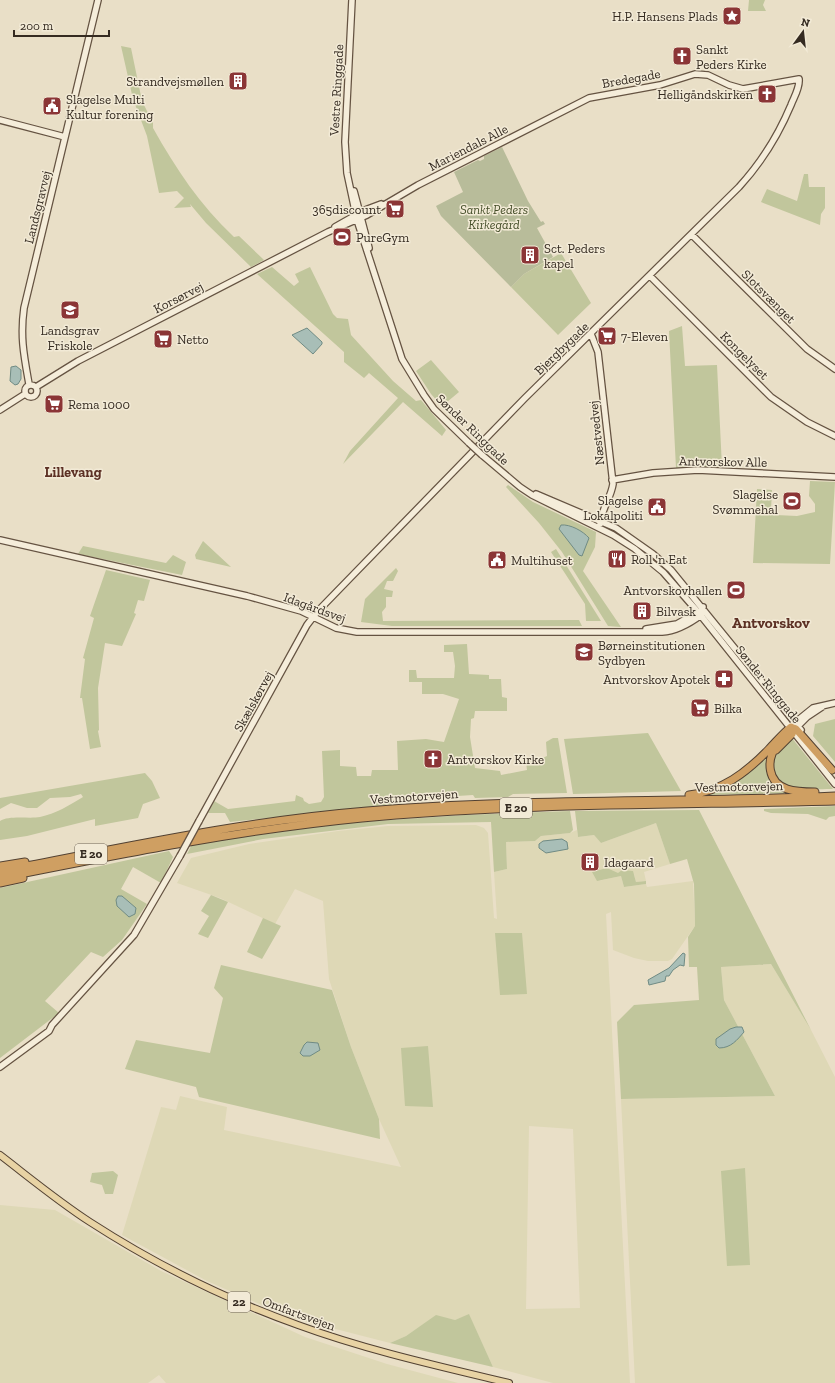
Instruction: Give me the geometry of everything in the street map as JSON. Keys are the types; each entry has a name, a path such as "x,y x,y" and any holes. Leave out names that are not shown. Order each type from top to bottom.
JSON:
{"highway":[{"path":"794,727 773,750 770,761 771,774 780,785 797,791 835,794"},
{"path":"794,727 834,771"},
{"path":"647,800 700,794 721,787 750,768 794,727"},
{"name":"Vestmotorvejen","path":"0,872 232,827 365,811 493,802 647,800 835,794"},
{"name":"Vestmotorvejen","path":"0,878 159,846 298,825 491,808 835,801"},
{"path":"0,883 143,852 159,846"},
{"path":"0,866 90,851 106,851"}],"main road":[{"name":"Omfartsvejen","path":"0,1155 95,1225 146,1256 220,1293 272,1315 338,1338 509,1383"}],"street":[{"name":"Landsgravvej","path":"29,384 22,352 22,319 98,0"},
{"name":"Vestre Ringgade","path":"352,0 345,121 346,159 351,194 359,216"},
{"name":"Bredegade","path":"560,112 594,96 660,85 695,74 708,75 739,89 799,79"},
{"name":"Bjergbygade","path":"313,616 525,398 737,190 766,154 786,118 798,86 799,79"},
{"name":"Mariendals Alle","path":"359,216 560,112"},
{"path":"0,120 65,137"},
{"name":"Vestre Ringgade","path":"349,182 352,186 359,216"},
{"name":"Korsørvej","path":"36,387 78,361 359,216"},
{"name":"Sønder Ringgade","path":"359,216 378,284"},
{"name":"Sønder Ringgade","path":"359,216 397,345 410,373 434,409 482,455 520,488 544,502 600,528 630,545 663,572 742,656 835,784"},
{"name":"Slotsvænget","path":"692,235 807,349 835,369"},
{"name":"Kongelyset","path":"650,276 771,397 800,418 835,436"},
{"name":"Næstvedvej","path":"591,334 598,352 612,480 610,496 600,521 600,528"},
{"path":"29,384 36,387 37,393 34,396 29,397 25,394 24,388 29,384"},
{"path":"0,410 25,394"},
{"name":"Antvorskov Alle","path":"612,480 653,473 698,470 835,477"},
{"name":"Sønder Ringgade","path":"509,478 553,502 600,521 632,539 672,570 701,612 756,685 794,727"},
{"name":"Idagårdsvej","path":"0,540 240,594 301,611 336,628 357,632 667,632 683,626 701,612"},
{"name":"Skælskørvej","path":"0,1067 49,1031 80,994 134,935 174,871 179,858 199,821 313,616"},
{"path":"794,727 813,708 829,704"}],"shaded area":[{"path":"656,823 670,864 644,872 646,881 636,882 634,874 618,873 598,881 621,876 624,887 646,884 647,887 693,881 695,926 672,959 668,961 648,961 634,958 613,950 611,912 606,914 630,1383 553,1383 493,1367 469,1315 455,1320 436,1316 406,1336 390,1343 289,1317 207,1281 122,1235 161,1107 176,1110 180,1096 227,1107 224,1130 401,1167 379,1119 351,1047 329,979 323,901 295,889 275,924 220,898 177,883 191,858 249,844 338,831 388,826 476,825 484,828 488,833 494,918 497,919 494,872 507,869 506,842 535,841 541,836 570,833 577,830 578,837 594,835 601,843","holes":["529,1126 573,1129 580,1308 526,1309"]},
{"path":"771,964 811,1030 835,1077 835,1383 635,1383 621,1099 775,1096 724,1000 721,967"},
{"path":"0,1205 55,1210 161,1271 305,1337 387,1364 458,1383 166,1383 159,1375 148,1383 0,1383"}],"green space":[{"path":"749,0 765,0 763,5 766,11 748,11"},
{"path":"121,46 131,48 142,101 153,123 153,128 189,186 210,212 234,237 239,236 264,260 251,267 206,223 190,204 191,207 174,208 184,198 177,191 159,193 147,136 133,99"},
{"name":"Sankt Peders Kirkegård","path":"502,147 528,201 541,222 543,221 545,224 537,228 553,257 524,274 511,287 441,216 436,206 463,192 454,172 478,160 480,161 484,159 484,156"},
{"path":"804,174 808,174 809,187 825,187 825,208 821,214 820,225 761,202 767,189 797,201"},
{"path":"561,253 591,303 558,335 511,287 524,274"},
{"path":"272,267 294,286 299,282 295,274 310,267 333,314 337,318 348,319 351,335 393,381 416,401 421,400 446,430 442,436 403,402 343,464 350,451 398,398 369,373 364,378 344,362 344,352 257,274"},
{"path":"682,326 685,366 717,365 722,467 676,468 669,331"},
{"path":"431,360 459,392 447,402 451,408 447,412 431,394 416,371"},
{"path":"810,481 835,482 830,564 753,563 757,489 772,490 771,510 776,515 797,516 815,512 815,504 809,496"},
{"path":"508,485 533,502 596,532 595,547 583,571 621,627 608,626 562,552 539,523 506,487"},
{"path":"203,541 231,567 196,559 195,555"},
{"path":"83,546 166,563 173,555 186,562 182,575 78,554"},
{"path":"556,549 601,621 586,621 585,604 551,552"},
{"path":"396,568 398,571 393,581 387,581 384,589 393,591 392,597 386,597 386,607 382,612 383,621 579,620 582,626 392,626 361,622 365,599"},
{"path":"106,570 150,580 144,601 138,600 134,613 136,614 122,646 105,643 98,688 98,731 101,747 90,749 82,698 80,698 85,659 83,658 94,618 90,616"},
{"path":"467,644 469,674 489,675 489,679 501,679 502,697 507,698 507,711 475,711 474,718 471,719 470,737 475,768 500,771 501,775 527,770 526,762 536,761 547,756 546,742 553,738 558,738 567,793 513,794 508,797 475,798 473,795 410,799 406,803 230,822 225,813 208,813 214,801 228,809 295,801 296,795 303,798 304,801 309,804 321,802 324,797 322,751 340,750 340,766 356,767 357,776 371,776 372,770 398,770 397,741 426,739 444,742 459,699 443,694 422,694 422,682 409,682 409,670 416,670 417,678 454,678 455,666 453,652 444,652 444,645"},
{"path":"835,719 835,762 813,736 815,724"},
{"path":"648,733 681,791 573,794 564,739"},
{"path":"791,737 833,789 805,789 785,785 778,780 773,773 775,755 779,748"},
{"path":"774,747 767,762 771,780 802,793 704,795 726,786 742,776"},
{"path":"145,773 152,781 160,798 143,804 138,818 95,826 95,819 27,836 0,840 0,821 8,818 35,818 46,816 83,797 81,794 70,797 50,798 37,808 27,808 11,803 0,809 0,798"},
{"path":"835,806 835,816 829,817 826,820 808,814 771,813 764,811 764,809"},
{"path":"699,810 811,1030 771,964 721,967 724,1000 775,1096 621,1099 617,1022 634,1005 699,1000 697,967 689,967 688,937 695,926 694,884 687,859 670,864 656,823 601,843 594,835 578,837 575,811"},
{"path":"570,811 573,830 570,833 541,836 535,841 506,842 507,869 494,872 491,822 388,824 263,839 187,854 192,844 345,823 465,815"},
{"path":"169,851 173,857 161,883 133,867 121,889 147,904 122,940 103,957 91,952 45,1001 59,1013 0,1058 0,888"},
{"path":"607,868 618,873 622,870 633,871 636,882 646,881 646,884 624,887 621,876 597,881 592,872"},
{"path":"211,895 228,902 208,938 198,934 209,916 201,911"},
{"path":"263,918 281,926 262,959 247,952"},
{"path":"495,933 522,933 527,994 500,995"},
{"path":"221,965 332,990 351,1047 379,1119 380,1139 199,1097 196,1087 125,1069 136,1040 210,1053 223,998 214,988"},
{"path":"428,1046 433,1107 405,1106 401,1048"},
{"path":"745,1168 750,1265 727,1266 721,1171"},
{"path":"113,1171 118,1175 113,1194 105,1194 102,1185 90,1182 92,1173"},
{"path":"469,1314 493,1367 390,1343 406,1336 436,1315 455,1320"}],"water":[{"path":"307,328 322,342 313,354 292,335"},
{"path":"16,366 21,370 21,379 18,384 15,385 10,381 11,367"},
{"path":"561,525 576,528 589,538 582,556 579,555 559,529"},
{"path":"562,839 567,842 568,849 546,853 539,848 539,844 543,841"},
{"path":"118,896 122,896 136,908 135,914 129,917 117,906 116,900"},
{"path":"683,953 685,954 684,966 680,965 673,970 669,976 666,976 665,981 649,985 648,980 669,968"},
{"path":"742,1027 744,1032 736,1041 727,1047 719,1048 716,1045 716,1039 730,1029"},
{"path":"307,1042 318,1043 320,1050 310,1056 303,1056 300,1053"}],"place":[{"name":"H.P. Hansens Plads","path":"732,16"},
{"name":"Sankt Peders Kirke","path":"682,56"},
{"name":"Strandvejsmøllen","path":"238,81"},
{"name":"Helligåndskirken","path":"767,94"},
{"name":"Slagelse Multi Kultur forening","path":"52,106"},
{"name":"365discount","path":"395,209"},
{"name":"PureGym","path":"342,237"},
{"name":"Sct. Peders kapel","path":"530,255"},
{"name":"Landsgrav Friskole","path":"70,310"},
{"name":"7-Eleven","path":"607,336"},
{"name":"Netto","path":"163,339"},
{"name":"Rema 1000","path":"54,404"},
{"name":"Slagelse Svømmehal","path":"792,501"},
{"name":"Slagelse Lokalpoliti","path":"657,507"},
{"name":"Roll 'n Eat","path":"617,559"},
{"name":"Multihuset","path":"497,560"},
{"name":"Antvorskovhallen","path":"736,590"},
{"name":"Bilvask","path":"642,611"},
{"name":"Børneinstitutionen Sydbyen","path":"584,652"},
{"name":"Antvorskov Apotek","path":"724,679"},
{"name":"Bilka","path":"700,708"},
{"name":"Antvorskov Kirke","path":"433,759"},
{"name":"Idagaard","path":"590,862"}],"district":[{"name":"Lillevang","path":"73,472"},
{"name":"Antvorskov","path":"771,623"}]}
